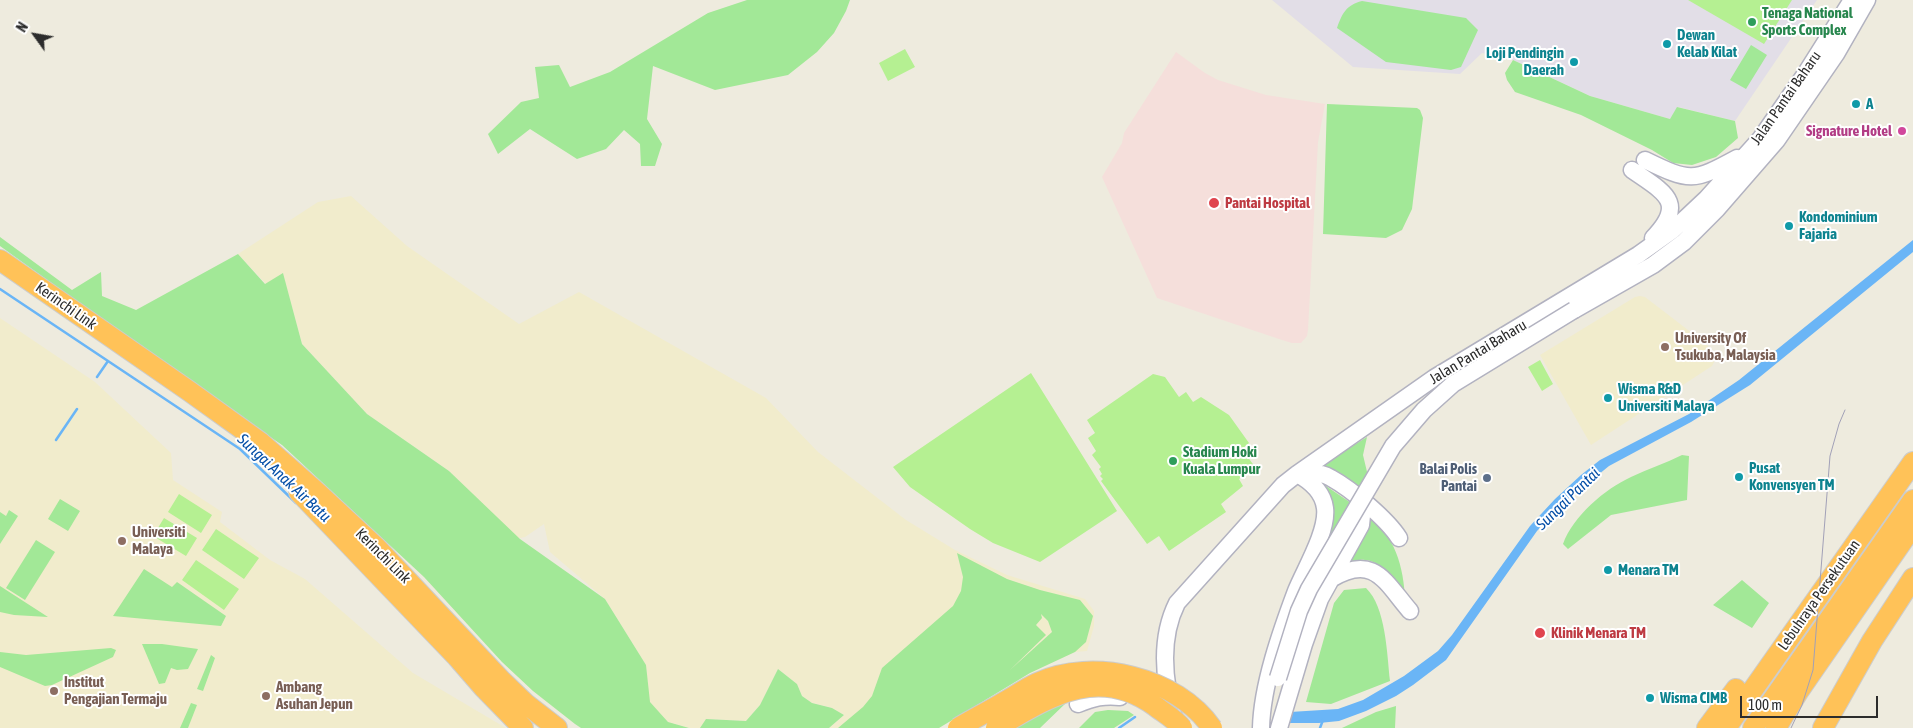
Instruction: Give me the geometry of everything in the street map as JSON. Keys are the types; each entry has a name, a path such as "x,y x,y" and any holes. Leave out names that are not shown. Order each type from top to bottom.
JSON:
{"highway":[{"name":"Kerinchi Link","path":"0,260 189,390 260,442 377,548 502,681 526,704 557,728"},
{"name":"Kerinchi Link","path":"0,276 260,451 457,657 482,687 523,728"},
{"name":"Lebuhraya Persekutuan","path":"1726,728 1913,462"},
{"name":"Lebuhraya Persekutuan","path":"1753,728 1913,500"},
{"path":"1708,728 1795,609 1871,521"},
{"path":"1776,728 1798,692 1913,526"},
{"path":"1814,728 1913,578"},
{"path":"1823,728 1872,641"},
{"path":"958,728 1038,683 1064,675 1088,672 1113,673 1148,682 1178,695 1199,712 1212,728"},
{"path":"1758,728 1792,672"},
{"path":"1148,682 1181,705 1202,728"},
{"path":"996,728 1061,692 1079,688 1106,687 1134,694 1151,703 1182,728"}],"main road":[{"name":"Jalan Pantai Baharu","path":"1171,725 1165,671 1165,637 1171,615 1177,603 1283,485 1434,378 1638,254 1673,230 1697,208 1761,138 1804,76 1852,0"},
{"name":"Jalan Pantai Baharu","path":"1271,728 1278,678 1299,611 1309,589 1393,446 1424,410 1453,384 1574,310 1654,265 1684,242 1717,209 1777,140 1836,54 1867,0"},
{"path":"1638,254 1661,230 1670,215 1672,207 1668,198 1657,189 1639,165 1693,177 1712,172 1748,152"},
{"path":"1297,474 1308,472 1331,478 1382,517 1399,538"},
{"path":"1261,728 1266,692 1278,642 1296,591 1319,539 1325,516 1325,507 1316,488 1297,474"},
{"path":"1280,728 1304,644 1320,599 1361,525 1363,506 1357,497"},
{"path":"1330,579 1342,572 1367,569 1382,576 1410,611"},
{"path":"1114,662 1115,675 1128,698"},
{"path":"1078,704 1105,695 1128,698 1171,725"}],"shaded area":[{"path":"1272,0 1817,0 1735,121 1678,107 1670,119 1590,96 1513,60 1482,53 1460,74 1353,67"},
{"name":"Pantai Hospital","path":"1176,52 1218,80 1266,95 1325,104 1318,142 1308,330 1307,336 1301,343 1282,340 1157,298 1102,177 1122,143 1124,133"},
{"path":"351,196 407,246 519,324 579,292 766,398 818,452 906,520 955,550 1007,575 1085,599 1094,611 1094,626 1087,651 1075,652 1030,673 939,728 829,728 844,715 832,708 812,703 802,696 797,684 778,669 760,705 746,721 707,719 700,728 689,728 668,722 649,702 646,665 605,599 550,552 544,524 525,537 515,539 449,471 367,414 302,344 283,274 266,284 238,254 318,202"},
{"path":"1635,297 1645,297 1705,343 1712,351 1714,362 1712,366 1591,445 1540,355"},
{"name":"Universiti Malaya","path":"0,318 95,382 171,453 173,480 222,512 220,522 270,560 305,579 413,673 506,728 0,728"}],"green space":[{"path":"747,0 850,0 834,33 817,52 788,75 715,90 653,66 647,119 662,144 655,166 641,166 640,144 624,130 606,149 577,159 530,129 498,154 488,134 521,102 539,98 535,67 559,65 570,87 610,72 708,13"},
{"name":"Tenaga National Sports Complex","path":"1688,0 1792,0 1764,44"},
{"path":"1362,1 1466,18 1478,30 1461,67 1451,70 1386,62 1337,28 1345,11 1352,5"},
{"path":"1751,45 1767,55 1746,89 1730,80"},
{"path":"905,49 915,67 888,81 879,63"},
{"path":"1513,60 1590,96 1670,119 1677,107 1735,121 1738,138 1716,157 1692,165 1673,163 1652,150 1581,115 1515,92 1505,73"},
{"path":"1327,104 1417,108 1420,110 1423,118 1412,209 1402,230 1386,238 1323,234"},
{"path":"0,237 72,290 101,272 102,296 136,310 238,254 265,284 283,273 302,344 367,414 449,471 520,539 605,599 646,665 650,702 668,722 689,728 581,728 575,724 533,691 502,662 424,577 282,445 168,367 0,246"},
{"path":"1540,360 1553,384 1542,391 1528,367"},
{"path":"1031,373 1117,511 1040,562 993,543 970,529 910,487 893,467"},
{"name":"Stadium Hoki Kuala Lumpur","path":"1153,374 1165,377 1179,397 1186,392 1193,402 1201,397 1229,415 1249,443 1242,449 1255,467 1239,479 1243,486 1221,504 1226,512 1169,551 1159,536 1147,544 1101,481 1103,479 1100,476 1102,474 1099,469 1101,467 1092,455 1096,451 1088,438 1095,433 1087,420"},
{"path":"1367,437 1363,455 1368,476 1360,492 1320,466"},
{"path":"1682,455 1689,456 1687,500 1611,515 1568,549 1563,544 1574,523 1601,496 1621,482"},
{"path":"1323,484 1351,503 1322,555 1332,519 1331,502"},
{"path":"179,494 212,515 201,533 168,512"},
{"path":"60,499 80,511 68,531 48,519"},
{"path":"9,510 18,516 0,544 0,512 6,516"},
{"path":"1367,517 1385,532 1391,542 1403,576 1405,599 1388,575 1377,564 1363,560 1349,562"},
{"path":"164,518 197,538 186,556 153,536"},
{"path":"216,529 259,558 244,579 202,550"},
{"path":"36,540 55,552 25,600 6,588"},
{"path":"957,553 1007,579 1080,600 1093,616 1086,642 1075,652 1030,673 939,728 838,728 863,707 872,696 882,668 953,606 961,591 963,577","holes":["1041,614 1048,621 1052,632 1010,670 1046,635 1036,625 1042,618"]},
{"path":"196,560 239,589 224,610 182,580"},
{"path":"144,569 172,587 177,582 226,616 221,626 113,616"},
{"path":"1742,580 1769,603 1752,628 1713,605"},
{"path":"0,586 48,617 14,615 0,612"},
{"path":"1366,588 1373,596 1382,619 1390,681 1331,704 1306,702 1334,603 1344,590"},
{"path":"142,644 162,644 198,649 188,669 177,670 171,668 165,683 159,684"},
{"path":"111,648 116,650 113,657 52,685 45,686 0,667 0,652 26,655"},
{"path":"211,655 215,658 203,691 197,689"},
{"path":"778,669 797,684 802,696 812,703 832,708 844,715 829,728 700,728 706,719 746,721 760,705"},
{"path":"1067,702 1040,728 1015,728 1037,715"},
{"path":"191,703 197,705 188,728 180,728"},
{"path":"1396,706 1395,728 1342,728 1376,712"},
{"path":"1108,710 1128,711 1134,715 1114,728 1079,728 1095,712"}],"water":[{"path":"1913,240 1913,252 1750,385 1691,422 1609,466 1561,505 1537,531 1446,660 1396,696 1366,711 1339,721 1289,723 1290,712 1338,709 1363,700 1404,676 1438,651 1452,635 1530,526 1581,475 1600,460 1689,414 1739,380"}],"waterway":[{"name":"Sungai Anak Air Batu","path":"0,289 240,449 296,503"},
{"path":"97,377 108,361"},
{"path":"56,440 77,409"},
{"name":"Sungai Pantai","path":"1119,728 1135,717"},
{"path":"1320,728 1323,720"}],"tram line":[{"path":"1791,728 1802,705 1813,670 1830,456 1845,410"}],"place":[{"name":"Tenaga National Sports Complex","path":"1752,22"},
{"name":"Dewan Kelab Kilat","path":"1667,44"},
{"name":"Loji Pendingin Daerah","path":"1574,62"},
{"name":"A","path":"1856,104"},
{"name":"Signature Hotel","path":"1902,131"},
{"name":"Pantai Hospital","path":"1214,203"},
{"name":"Kondominium Fajaria","path":"1789,226"},
{"name":"University Of Tsukuba, Malaysia","path":"1665,347"},
{"name":"Wisma R&D Universiti Malaya","path":"1608,398"},
{"name":"Stadium Hoki Kuala Lumpur","path":"1173,461"},
{"name":"Pusat Konvensyen TM","path":"1739,477"},
{"name":"Balai Polis Pantai","path":"1487,478"},
{"name":"Universiti Malaya","path":"122,541"},
{"name":"Menara TM","path":"1608,570"},
{"name":"Klinik Menara TM","path":"1540,633"},
{"name":"Institut Pengajian Termaju","path":"54,691"},
{"name":"Ambang Asuhan Jepun","path":"266,696"},
{"name":"Wisma CIMB","path":"1650,698"}]}
